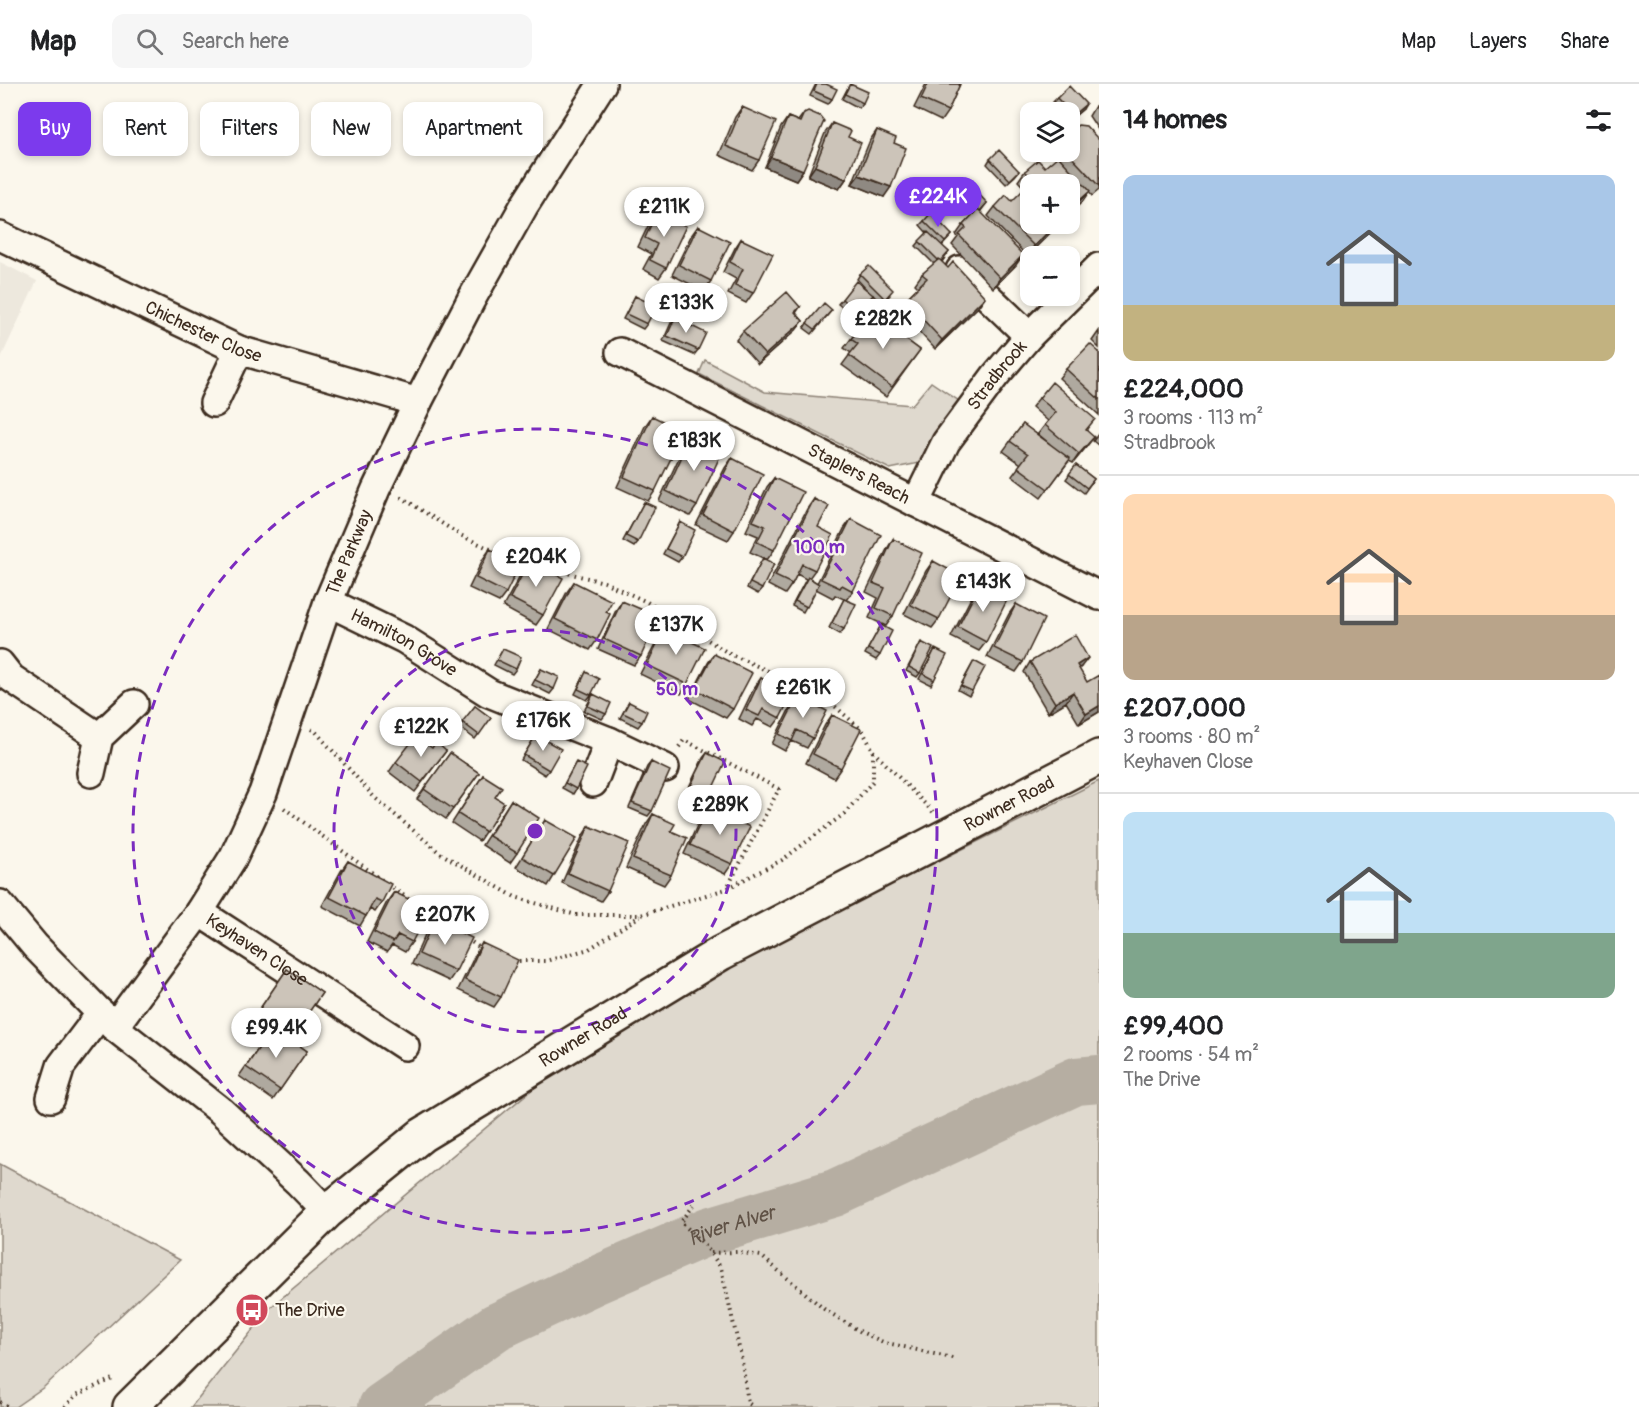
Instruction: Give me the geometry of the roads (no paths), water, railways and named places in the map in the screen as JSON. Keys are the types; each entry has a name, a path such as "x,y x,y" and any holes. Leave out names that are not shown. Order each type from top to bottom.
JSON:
{"main road":[{"name":"Rowner Road","path":"130,1407 327,1212 422,1135 721,953 1099,757"}],"street":[{"name":"The Parkway","path":"51,1098 61,1066 108,1020 199,912 234,856 262,793 328,603 376,489 471,300 524,206 602,84"},
{"name":"Chichester Close","path":"0,236 239,350 418,402"},
{"name":"Stradbrook","path":"916,502 946,442 995,376 1029,336 1099,267"},
{"path":"960,270 1029,336"},
{"path":"214,403 239,350"},
{"name":"Staplers Reach","path":"620,352 1099,596"},
{"name":"Hamilton Grove","path":"328,603 404,639 489,693 609,741 666,768"},
{"path":"4,680 99,737"},
{"path":"91,773 99,737 134,704"},
{"path":"593,783 609,741"},
{"path":"0,904 35,945 108,1020 221,1111 327,1212"},
{"name":"Keyhaven Close","path":"199,912 405,1046"}],"waterway":[{"name":"River Alver","path":"382,1407 496,1327 594,1281 709,1231 835,1193 1076,1081 1099,1079"}],"place":[{"name":"The Drive","path":"252,1310"}]}
